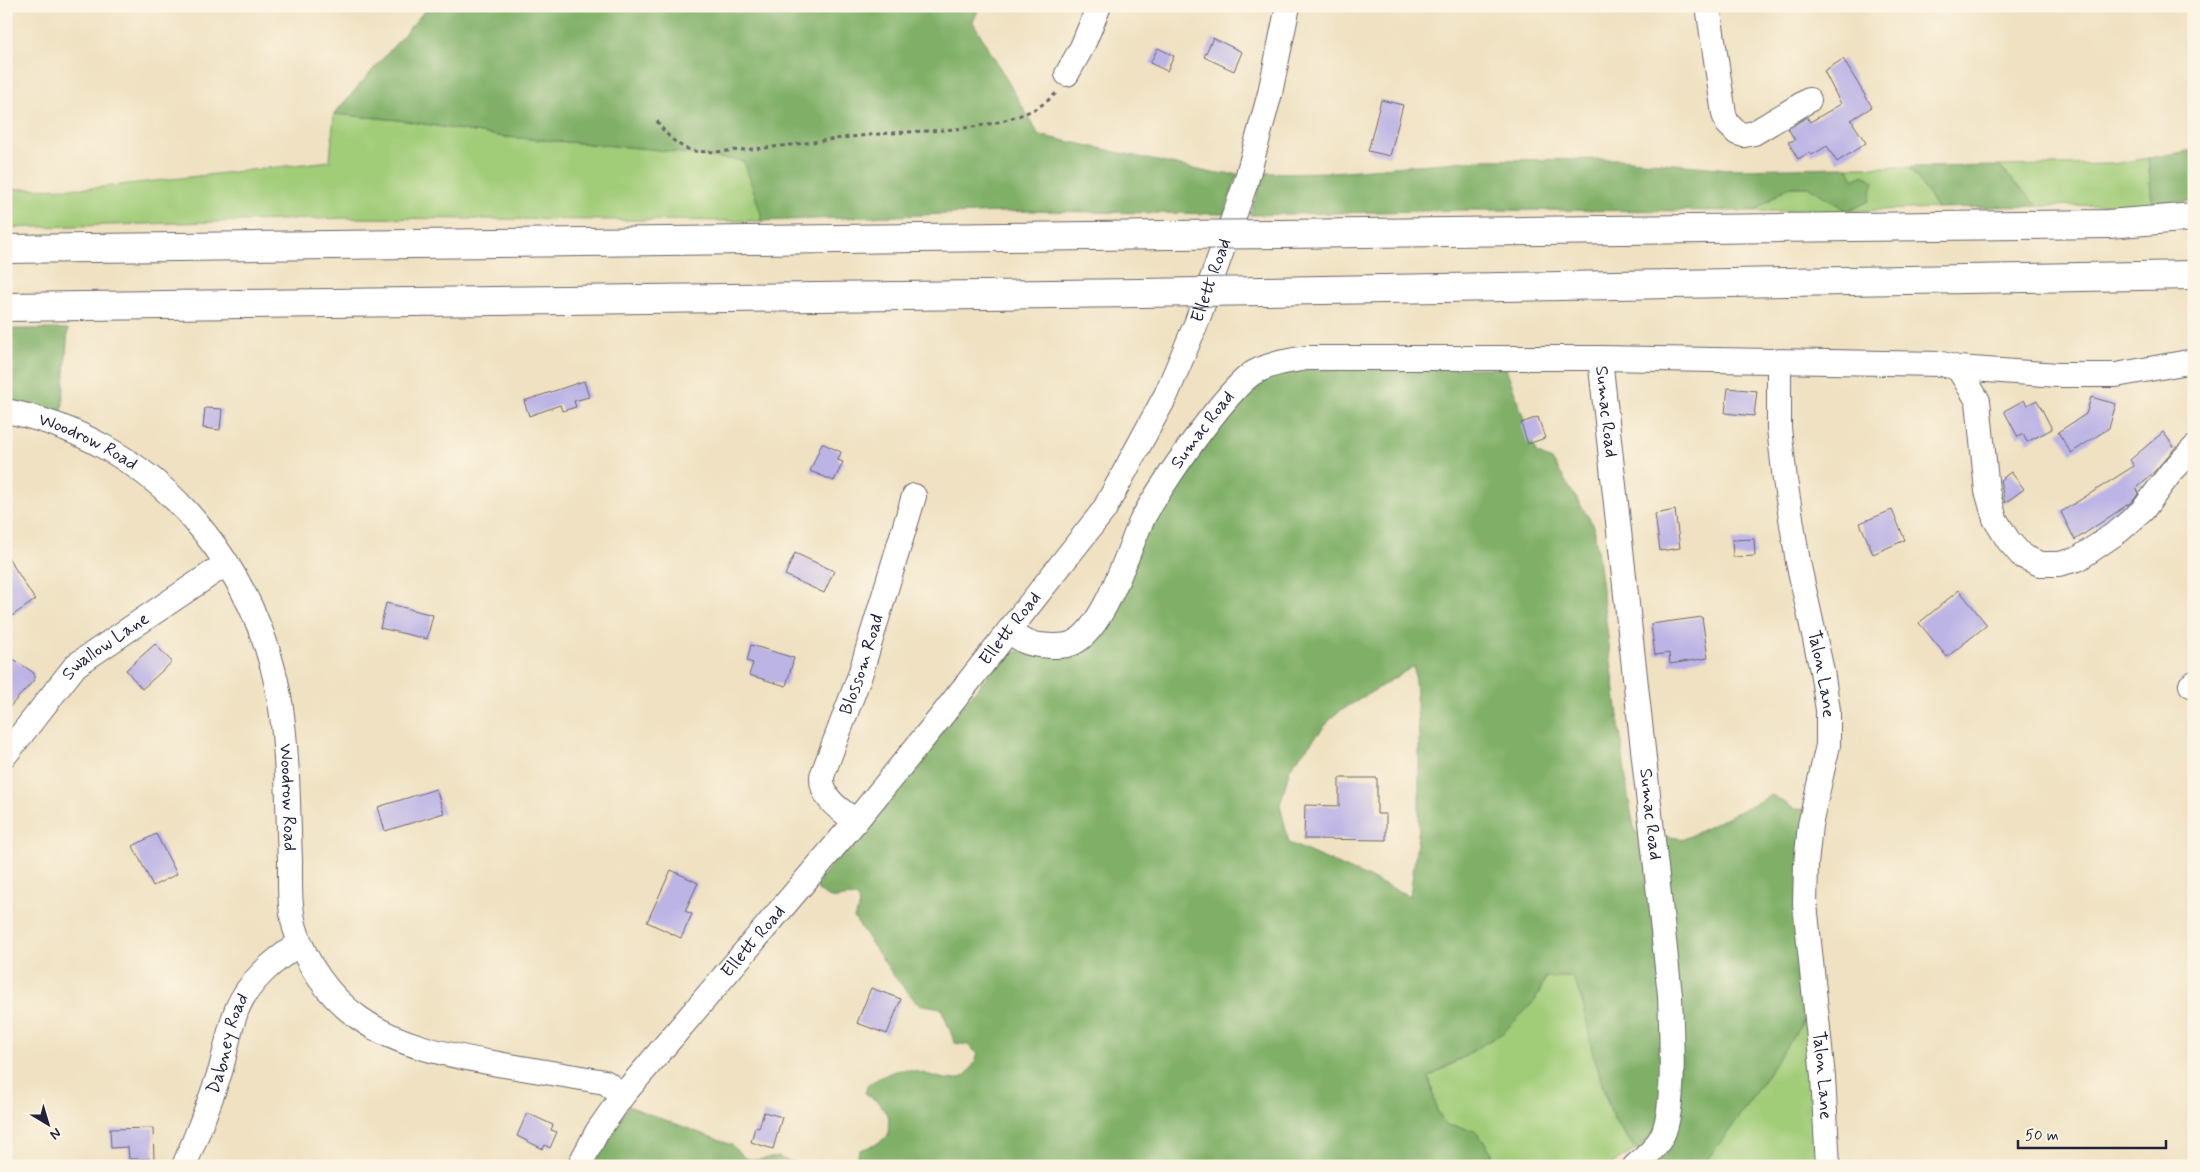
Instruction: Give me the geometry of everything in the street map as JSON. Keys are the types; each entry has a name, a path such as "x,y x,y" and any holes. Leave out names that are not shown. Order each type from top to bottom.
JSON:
{"highway":[{"path":"6,249 2108,224 2194,217"},
{"path":"6,307 1139,293 2194,275"}],"street":[{"path":"1067,74 1082,47 1099,6"},
{"name":"Ellett Road","path":"579,1166 597,1132 623,1095 856,822 1104,510 1166,395 1196,324 1246,182 1270,93 1288,6"},
{"path":"1708,6 1722,105 1727,123 1732,129 1744,135 1754,133 1808,100"},
{"name":"Sumac Road","path":"1009,631 1025,642 1048,646 1072,644 1089,630 1100,614 1142,520 1228,396 1254,372 1279,362 1306,358 1600,358 1670,996 1672,1044 1668,1112 1662,1134 1646,1157 1635,1166"},
{"path":"1600,358 1942,364 1958,368 2058,375 2116,375 2194,361"},
{"name":"Talon Lane","path":"1779,362 1779,428 1785,480 1798,562 1828,710 1828,745 1810,826 1806,864 1805,904 1822,1077 1828,1166"},
{"path":"1958,368 1978,401 1987,491 1995,519 2008,540 2022,556 2040,564 2059,564 2078,559 2119,531 2143,510 2171,472 2194,448"},
{"path":"1978,401 1985,385 2004,371"},
{"name":"Woodrow Road","path":"6,411 36,418 76,434 139,468 169,492 227,563 261,630 276,684 285,758 290,897 294,925 300,943 313,968 333,995 358,1018 378,1030 429,1051 605,1082 623,1095"},
{"name":"Blossom Road","path":"856,822 828,799 822,785 822,776 860,675 914,496"},
{"name":"Swallow Lane","path":"6,754 76,665 227,563"},
{"name":"Dabney Road","path":"184,1166 208,1105 237,1008 270,964 300,943"}],"path":[{"path":"657,121 666,135 680,145 692,150 706,152 754,149 879,134 945,130 1004,121 1045,105 1060,89 1067,74"}],"green space":[{"path":"429,6 980,6 973,22 1039,135 1217,174 1238,174 1224,214 1028,211 761,221 761,214 744,161 651,149 506,137 399,120 334,114"},
{"path":"334,114 399,120 506,137 651,149 744,161 762,214 761,221 348,218 6,228 6,189 93,188 330,161"},
{"path":"2194,150 2194,201 2152,204 2148,158"},
{"path":"2148,158 2152,204 2038,206 1999,166 2113,164"},
{"path":"1617,159 1730,169 1848,167 1854,179 1864,175 1874,181 1869,201 1848,211 1809,187 1788,187 1754,211 1465,210 1250,215 1263,173 1333,172 1479,160"},
{"path":"1999,166 2038,206 1937,208 1910,167"},
{"path":"1848,167 1910,167 1937,208 1849,211 1869,201 1854,180"},
{"path":"1788,187 1809,187 1849,211 1754,211"},
{"path":"6,329 68,329 62,416 6,401"},
{"path":"1506,368 1536,453 1552,460 1594,526 1628,795 1635,832 1684,839 1772,795 1794,809 1810,810 1811,1010 1729,1131 1702,1166 1648,1166 1613,1117 1592,1050 1582,998 1572,977 1546,977 1535,1001 1504,1032 1429,1077 1437,1111 1446,1125 1475,1130 1492,1153 1492,1166 854,1166 853,1163 860,1150 875,1145 888,1136 889,1117 878,1102 865,1093 868,1084 900,1070 916,1071 947,1079 956,1079 965,1076 972,1068 978,1054 968,1045 955,1043 941,1008 918,1004 894,976 854,918 859,909 858,898 829,897 817,889 819,880 1003,657 1018,651 1065,656 1148,526 1213,432 1246,390 1263,377 1288,370","holes":["1414,666 1419,737 1419,827 1410,896 1289,843 1280,805 1290,768 1334,715"]},
{"path":"1546,977 1573,977 1585,1011 1601,1081 1612,1115 1636,1150 1608,1166 1492,1166 1492,1153 1475,1130 1446,1126 1437,1111 1429,1077 1468,1055 1535,1001"},
{"path":"1811,1010 1822,1166 1702,1166 1729,1131"},
{"path":"628,1106 732,1145 745,1158 756,1160 777,1157 804,1166 590,1166"}],"building":[{"path":"1213,38 1242,52 1234,71 1204,57"},
{"path":"1158,48 1174,56 1167,71 1150,63"},
{"path":"1843,59 1872,107 1851,120 1866,143 1837,162 1827,146 1812,155 1810,152 1798,159 1788,142 1795,140 1788,129 1807,117 1810,122 1841,104 1824,71"},
{"path":"1381,100 1403,105 1390,156 1368,151"},
{"path":"584,381 589,397 574,401 576,407 562,411 560,405 529,416 524,401"},
{"path":"1728,388 1757,391 1754,416 1725,413"},
{"path":"2091,397 2116,404 2109,428 2071,453 2058,432 2086,414"},
{"path":"2024,400 2027,405 2037,400 2052,429 2027,442 2023,434 2018,437 2004,411"},
{"path":"205,408 222,409 220,430 203,428"},
{"path":"1538,417 1545,438 1528,444 1521,423"},
{"path":"2163,432 2175,448 2152,474 2136,488 2139,493 2133,501 2075,540 2061,512 2134,466 2130,460"},
{"path":"822,443 841,452 838,460 843,462 834,481 810,471"},
{"path":"2011,472 2024,489 2005,503 2000,480"},
{"path":"1675,510 1680,548 1660,551 1655,514"},
{"path":"1892,510 1905,540 1873,554 1860,523"},
{"path":"1754,539 1755,556 1733,557 1732,540"},
{"path":"795,553 834,571 824,593 785,575"},
{"path":"6,554 35,600 6,620"},
{"path":"1959,590 1987,625 1947,657 1919,623"},
{"path":"386,603 433,615 427,639 380,628"},
{"path":"1702,617 1708,658 1670,664 1669,653 1655,655 1651,624"},
{"path":"155,644 172,662 142,689 126,670"},
{"path":"751,645 794,658 786,686 749,675 753,663 747,661"},
{"path":"6,654 34,673 34,680 6,711"},
{"path":"1339,778 1377,778 1377,814 1386,814 1386,840 1304,839 1305,805 1339,806"},
{"path":"436,789 444,813 385,831 378,807"},
{"path":"156,834 177,874 153,886 133,846"},
{"path":"671,870 698,883 685,911 692,914 681,938 647,922"},
{"path":"871,988 901,999 887,1034 857,1023"},
{"path":"764,1112 782,1117 773,1149 751,1142 755,1127 759,1128"},
{"path":"527,1113 553,1125 551,1130 557,1132 550,1148 545,1145 543,1149 517,1136"},
{"path":"153,1128 154,1159 129,1159 128,1147 111,1148 110,1129"}]}
